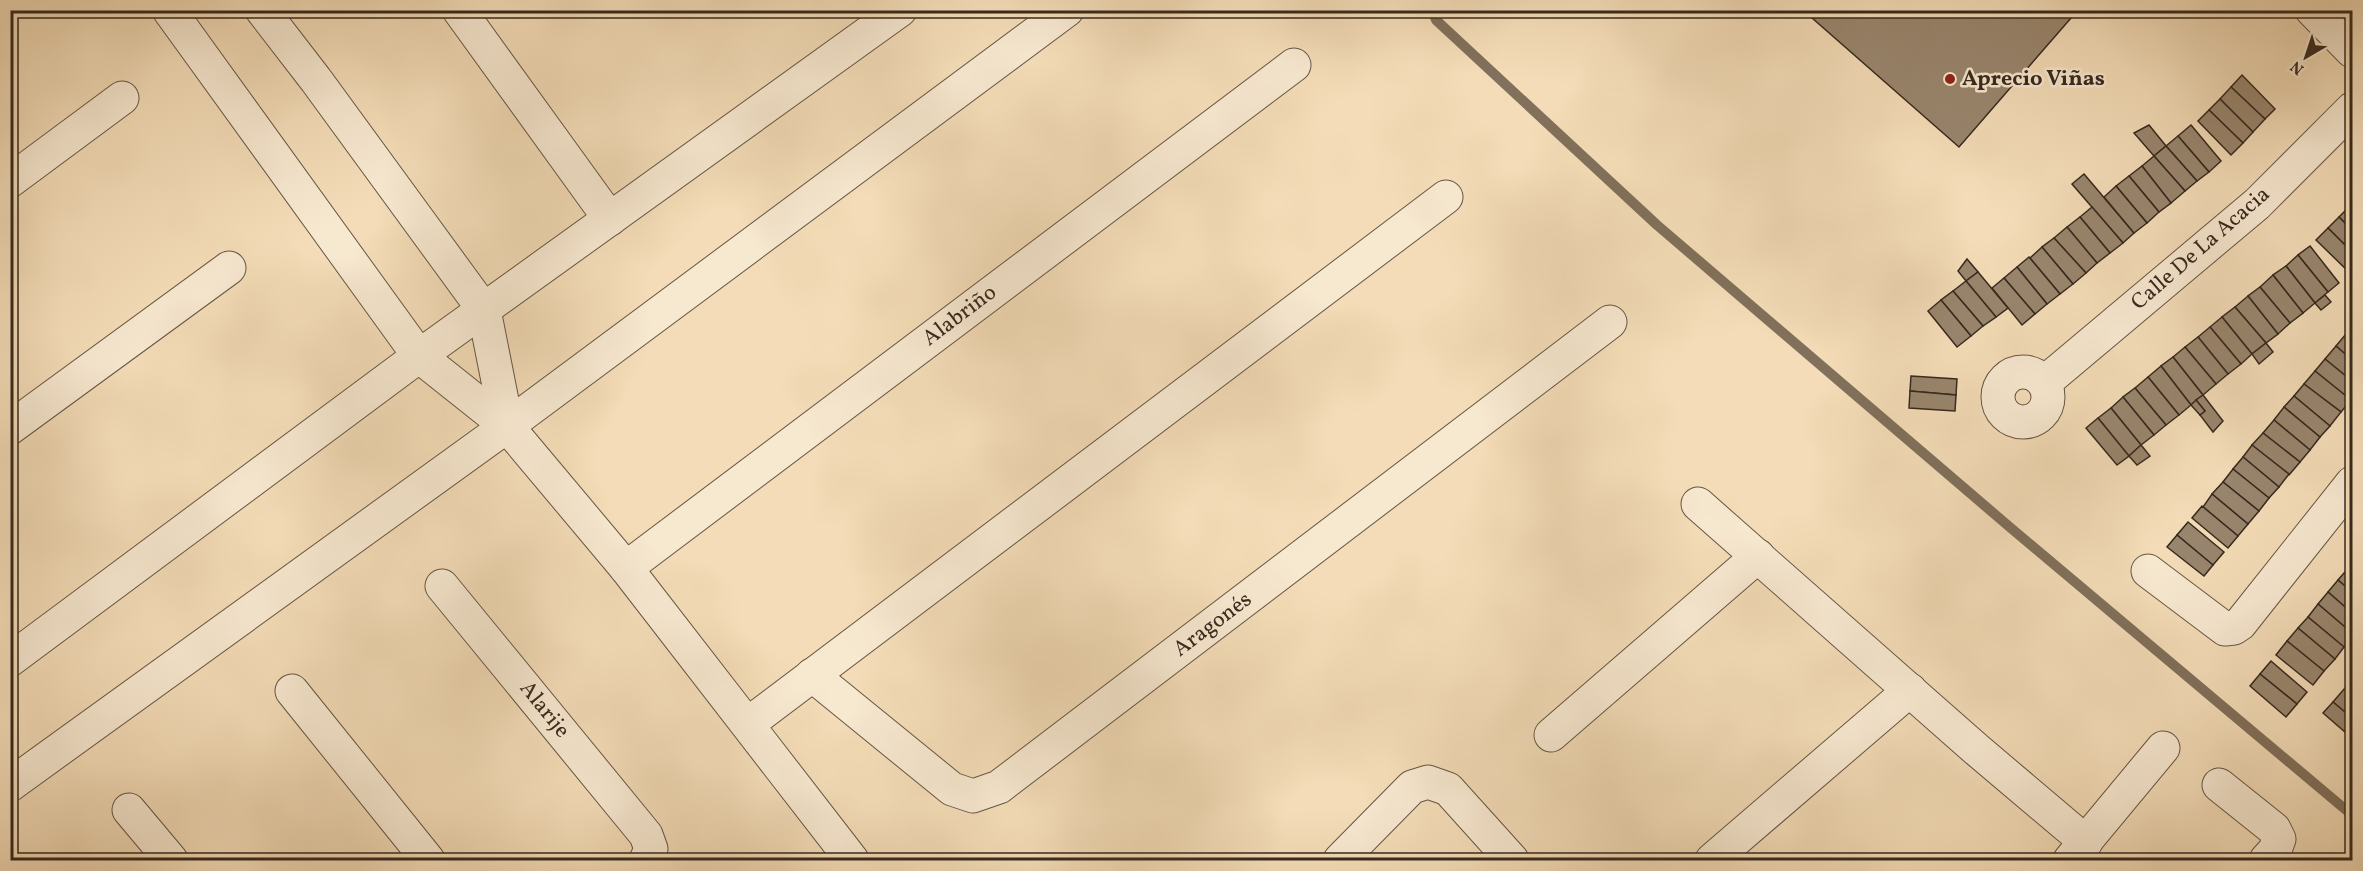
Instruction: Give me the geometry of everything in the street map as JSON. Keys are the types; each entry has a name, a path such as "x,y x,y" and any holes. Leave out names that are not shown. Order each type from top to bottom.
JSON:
{"street":[{"path":"169,10 419,356 507,426 626,568 852,861"},
{"path":"262,10 484,310 507,426"},
{"path":"459,10 610,219"},
{"path":"10,660 419,356 900,10"},
{"path":"10,785 507,426 1067,10"},
{"path":"2312,10 2352,51"},
{"name":"Alabriño","path":"626,568 1294,65"},
{"path":"10,181 122,98"},
{"name":"Calle De La Acacia","path":"2044,383 2257,204 2352,109"},
{"path":"748,724 1446,197"},
{"path":"10,428 229,268"},
{"name":"Aragonés","path":"812,675 952,789 973,796 999,787 1610,322"},
{"path":"2148,571 2225,628 2234,628 2240,624 2352,483"},
{"path":"1698,504 1910,690 2078,851 2163,748"},
{"path":"1551,735 1758,556"},
{"name":"Alarije","path":"442,585 646,848"},
{"path":"1712,861 1910,690"},
{"path":"292,692 428,861"},
{"path":"1340,861 1412,787 1428,782 1448,789 1512,861"},
{"path":"2219,785 2274,829 2279,839 2275,850 2266,861"},
{"path":"129,810 171,861"}],"building":[{"name":"Aprecio Viñas","path":"1803,10 2078,10 1959,147"},
{"path":"2242,75 2275,109 2265,119 2231,87"},
{"path":"2231,87 2265,119 2253,132 2220,99"},
{"path":"2220,99 2253,132 2243,143 2209,110"},
{"path":"2209,110 2243,143 2231,155 2198,121"},
{"path":"2149,125 2166,146 2154,156 2134,133"},
{"path":"2191,125 2221,161 2209,172 2178,136"},
{"path":"2178,136 2209,172 2197,181 2166,146"},
{"path":"2166,146 2197,181 2185,191 2154,156"},
{"path":"2154,156 2185,191 2171,203 2142,166"},
{"path":"2142,166 2171,203 2159,212 2129,176"},
{"path":"2084,174 2134,233 2123,243 2072,184"},
{"path":"2129,176 2159,212 2147,223 2116,186"},
{"path":"2116,186 2147,223 2134,233 2104,197"},
{"path":"2352,206 2352,230 2339,217"},
{"path":"2092,207 2123,243 2110,253 2080,217"},
{"path":"2080,217 2110,253 2097,263 2067,227"},
{"path":"2339,217 2352,230 2352,252 2328,228"},
{"path":"2067,227 2097,263 2086,273 2054,238"},
{"path":"2328,228 2352,252 2350,273 2316,240"},
{"path":"2054,238 2086,273 2073,284 2042,247"},
{"path":"2310,246 2339,283 2328,292 2298,255"},
{"path":"2042,247 2073,284 2060,294 2030,258"},
{"path":"2298,255 2328,292 2315,303 2286,266"},
{"path":"2029,257 2060,294 2047,304 2017,267"},
{"path":"1967,259 1978,272 1966,281 1958,271"},
{"path":"2286,266 2315,303 2303,313 2273,275"},
{"path":"2017,267 2047,304 2035,314 2004,278"},
{"path":"1978,272 2008,308 1996,317 1966,281"},
{"path":"2273,275 2303,313 2290,323 2260,287"},
{"path":"2004,278 2035,314 2022,325 1992,288"},
{"path":"1966,281 1996,317 1983,326 1953,291"},
{"path":"2260,287 2290,323 2278,334 2248,296"},
{"path":"1953,291 1983,326 1971,336 1941,300"},
{"path":"2325,295 2331,302 2321,310 2315,303"},
{"path":"2248,296 2278,334 2266,343 2235,307"},
{"path":"1941,300 1971,336 1957,347 1928,311"},
{"path":"2235,307 2266,343 2252,354 2222,317"},
{"path":"2222,317 2252,354 2241,364 2210,327"},
{"path":"2210,327 2241,364 2228,374 2198,337"},
{"path":"2346,334 2352,339 2352,360 2336,346"},
{"path":"2198,337 2228,374 2216,384 2185,347"},
{"path":"2266,343 2273,352 2259,364 2252,354"},
{"path":"2336,346 2352,360 2352,381 2325,359"},
{"path":"2185,347 2216,384 2203,395 2173,357"},
{"path":"2173,357 2203,395 2191,405 2161,366"},
{"path":"2325,359 2352,381 2351,400 2315,371"},
{"path":"2161,366 2191,405 2179,415 2148,377"},
{"path":"2315,371 2351,400 2341,412 2304,384"},
{"path":"1911,376 1957,379 1956,395 1910,391"},
{"path":"2148,377 2179,415 2166,425 2135,388"},
{"path":"2304,384 2341,412 2330,426 2294,396"},
{"path":"2135,388 2166,425 2154,435 2123,397"},
{"path":"1910,391 1956,395 1955,411 1909,408"},
{"path":"2203,395 2223,421 2213,432 2200,415 2205,411 2196,400"},
{"path":"2294,396 2330,426 2320,437 2284,407"},
{"path":"2123,397 2154,435 2141,445 2111,408"},
{"path":"2196,400 2205,411 2200,415 2191,405"},
{"path":"2284,407 2320,437 2310,450 2274,420"},
{"path":"2111,408 2141,445 2129,456 2098,418"},
{"path":"2098,418 2129,456 2117,465 2086,428"},
{"path":"2274,420 2310,450 2300,462 2263,433"},
{"path":"2263,433 2300,462 2289,475 2252,445"},
{"path":"2141,445 2150,456 2137,465 2129,456"},
{"path":"2252,445 2289,474 2279,487 2243,457"},
{"path":"2243,457 2279,487 2269,498 2233,469"},
{"path":"2233,469 2269,498 2259,511 2223,482"},
{"path":"2223,482 2259,511 2248,524 2212,494"},
{"path":"2212,494 2248,524 2238,536 2203,507"},
{"path":"2202,506 2238,536 2228,548 2192,518"},
{"path":"2188,522 2224,552 2213,565 2177,535"},
{"path":"2177,535 2213,565 2204,576 2167,547"},
{"path":"2351,565 2352,567 2352,592 2338,580"},
{"path":"2338,580 2352,592 2352,613 2328,592"},
{"path":"2328,592 2352,613 2352,633 2318,604"},
{"path":"2318,604 2352,633 2352,637 2344,647 2308,617"},
{"path":"2308,617 2344,647 2335,659 2298,628"},
{"path":"2298,628 2335,659 2324,671 2287,641"},
{"path":"2287,641 2324,671 2313,685 2276,655"},
{"path":"2271,661 2307,692 2297,704 2260,674"},
{"path":"2260,674 2297,704 2286,717 2250,686"},
{"path":"2345,688 2352,694 2352,718 2333,702"},
{"path":"2333,702 2352,718 2352,738 2323,713"}],"waterway":[{"path":"1432,10 1436,20 1657,225 2012,529 2352,815"}],"place":[{"name":"Aprecio Viñas","path":"1950,79"}]}
